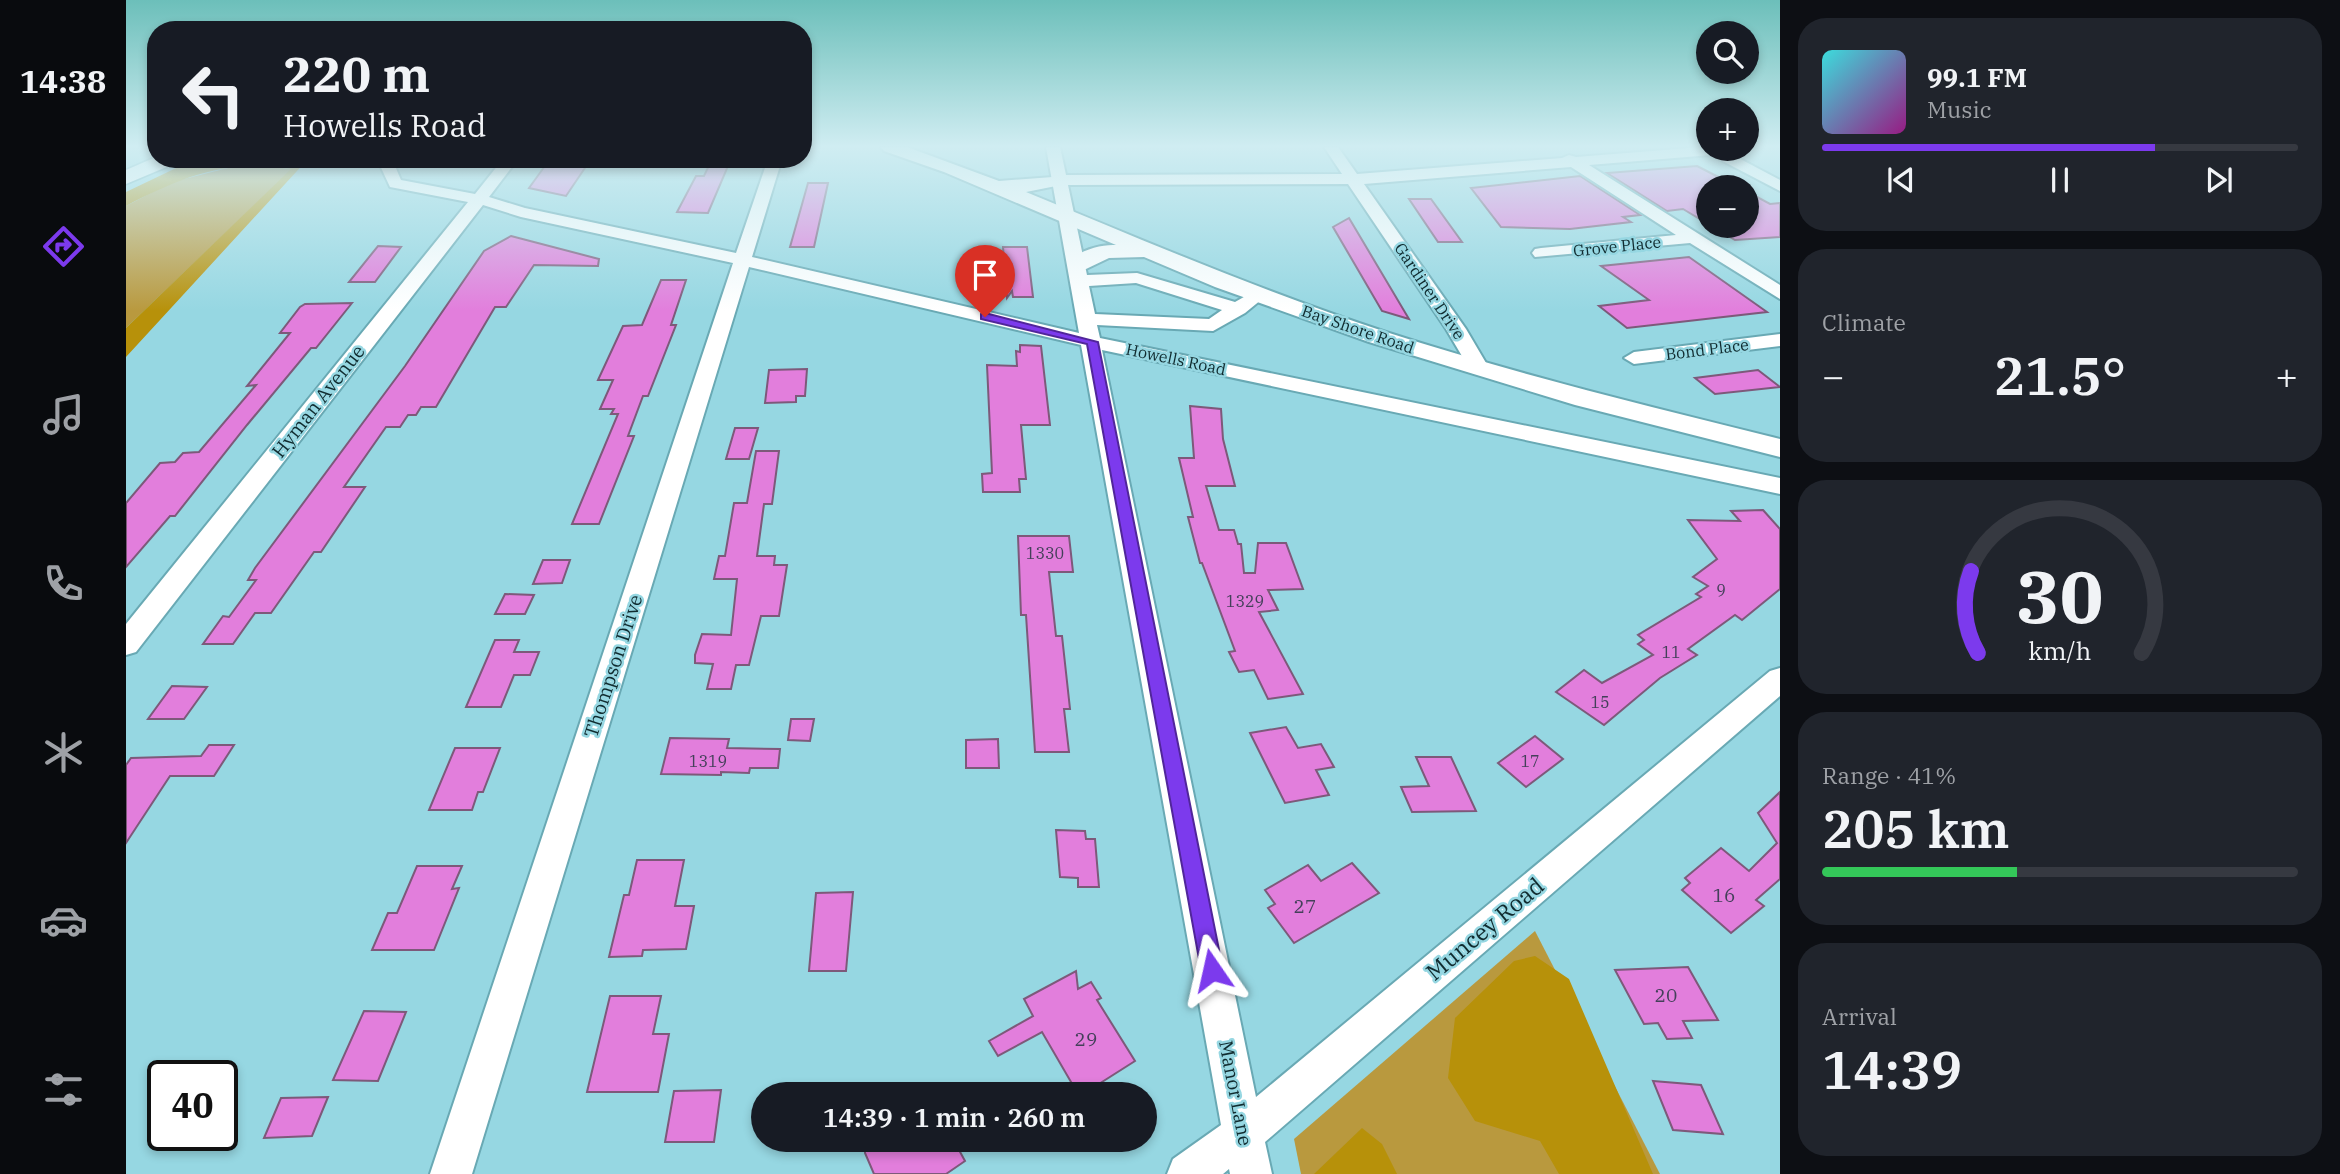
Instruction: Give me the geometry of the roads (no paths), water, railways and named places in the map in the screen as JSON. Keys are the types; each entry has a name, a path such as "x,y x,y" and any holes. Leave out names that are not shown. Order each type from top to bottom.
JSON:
{"main road":[{"name":"Bay Shore Road","path":"1030,202 1162,257 1248,302 1609,405 1780,448"},
{"path":"1079,272 1106,251 1162,257"}],"street":[{"name":"Hyman Avenue","path":"126,644 478,202"},
{"name":"Howells Road","path":"485,202 743,260 1090,331 1780,486"},
{"name":"Thompson Drive","path":"451,1174 761,202"},
{"name":"Manor Lane","path":"1064,202 1251,1174"},
{"name":"Gardiner Drive","path":"1368,202 1479,368"},
{"path":"1636,202 1780,293"},
{"name":"Grove Place","path":"1541,253 1693,238"},
{"path":"1138,278 1162,257"},
{"path":"1079,272 1138,278 1248,302"},
{"path":"1090,331 1213,325 1248,302"},
{"name":"Bond Place","path":"1634,358 1780,340"},
{"name":"Muncey Road","path":"1188,1174 1243,1134 1780,680"}]}
